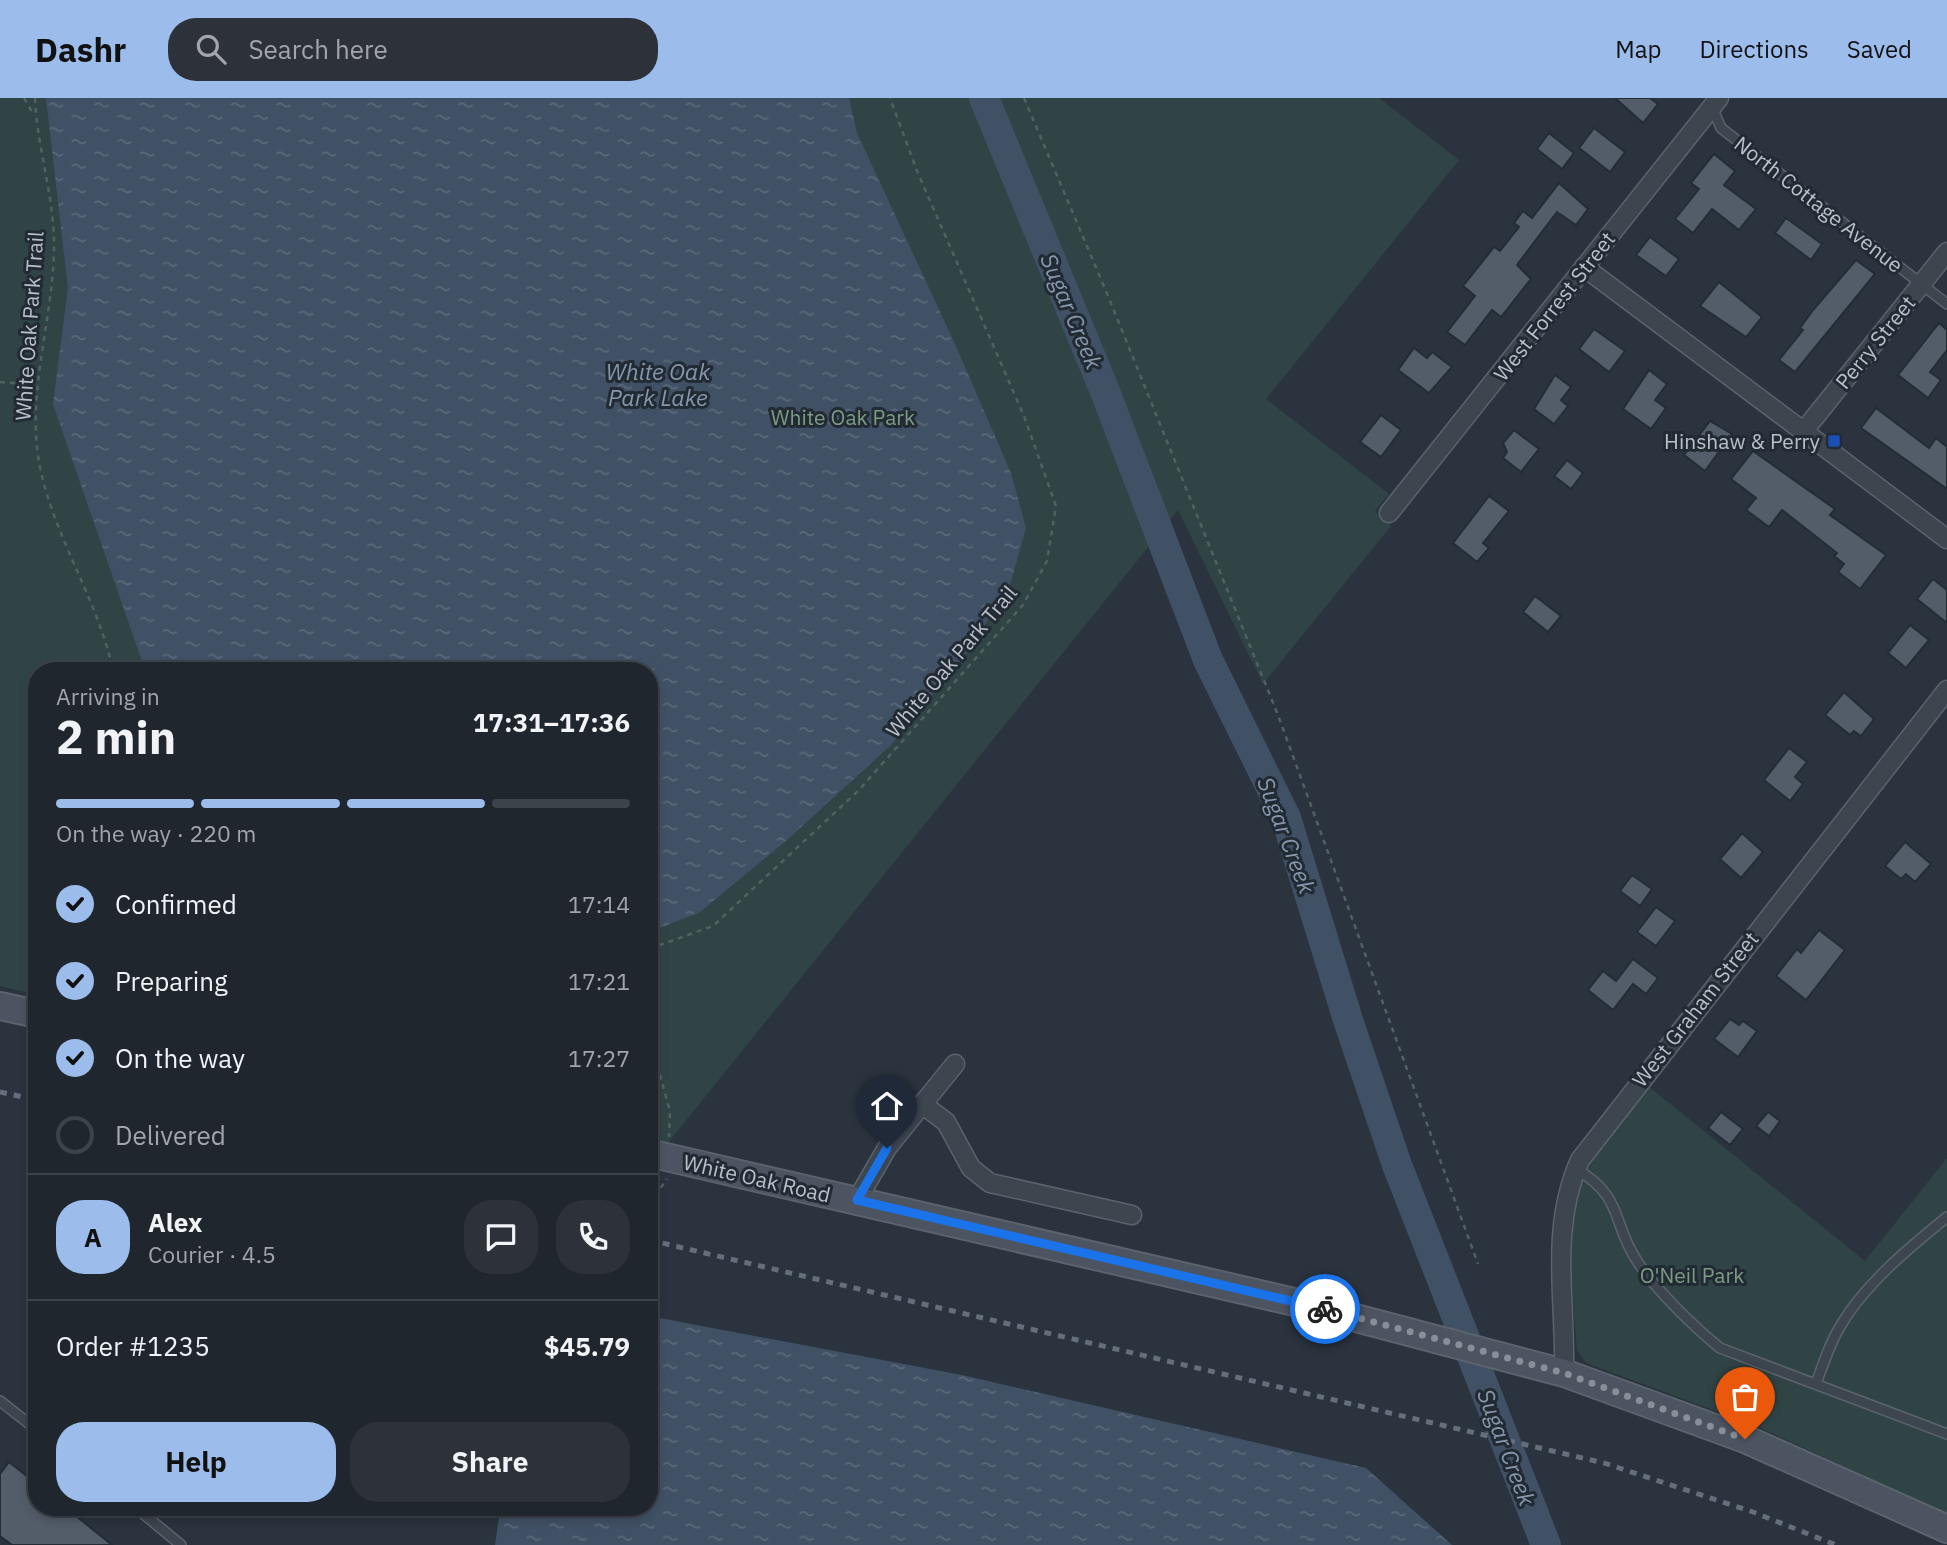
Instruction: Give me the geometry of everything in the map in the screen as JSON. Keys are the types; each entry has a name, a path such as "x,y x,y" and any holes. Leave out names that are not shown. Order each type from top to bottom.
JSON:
{"street":[{"name":"West Forrest Street","path":"1389,513 1584,267 1711,101"},
{"name":"Perry Street","path":"1803,432 1947,252"},
{"path":"1584,267 1947,539"},
{"name":"West Graham Street","path":"1564,1373 1559,1247 1562,1219 1576,1169 1602,1128 1947,690"},
{"path":"0,1006 28,1012"},
{"path":"857,1200 887,1148 955,1064"},
{"path":"922,1104 946,1122 971,1168 990,1183 1132,1215"},
{"name":"White Oak Road","path":"659,1156 1407,1330 1564,1373 1745,1439 1947,1529"}],"lane":[{"name":"North Cottage Avenue","path":"1711,101 1721,128 1947,304"},
{"path":"1576,1169 1605,1190 1637,1261 1698,1330 1720,1348 1947,1434"},
{"path":"1816,1384 1832,1343 1847,1315 1874,1284 1947,1217"},
{"path":"0,1401 28,1423"},
{"path":"146,1516 181,1545"}],"path":[{"path":"24,98 31,110 36,110"},
{"name":"White Oak Park Trail","path":"35,98 52,204 54,247 40,385 35,402 38,457 59,530 105,634 111,662"},
{"name":"White Oak Park Trail","path":"658,945 713,926 859,790 1023,605 1047,561 1056,506 1024,416 917,171 890,98"},
{"path":"1024,98 1106,291 1278,715 1478,1264"},
{"path":"0,382 40,385"},
{"path":"658,1068 670,1111 659,1156 667,1181 658,1192"}],"green space":[{"name":"White Oak Park Lake","path":"0,98 1379,98 1459,160 1266,399 1389,494 1375,511 1391,526 1263,684 1178,510 667,1144 658,1142 658,662 28,662 28,993 0,986"},
{"name":"O'Neil Park","path":"1647,1085 1865,1261 1947,1158 1947,1514 1754,1425 1586,1363 1577,1350 1571,1290 1569,1246 1573,1205 1578,1188 1592,1161"}],"water":[{"name":"White Oak Park Lake","path":"46,98 849,98 857,133 954,342 1011,473 1026,528 1010,585 970,648 891,745 787,840 700,912 658,929 658,662 142,662 53,404 68,288"},
{"path":"658,1318 962,1375 1366,1468 1452,1545 495,1545 499,1518 494,1516 658,1516"}],"building":[{"path":"1615,98 1650,98 1658,104 1643,123"},
{"path":"1594,128 1625,152 1610,172 1579,148"},
{"path":"1549,133 1574,153 1562,169 1537,149"},
{"path":"1714,154 1735,171 1724,185 1756,209 1739,230 1712,209 1693,233 1675,219 1699,189 1691,183"},
{"path":"1559,183 1588,209 1576,225 1557,212 1517,265 1531,279 1501,317 1492,310 1465,345 1447,332 1475,296 1463,286 1494,247 1500,251 1519,227 1514,223 1523,211 1532,218"},
{"path":"1786,218 1822,244 1811,260 1775,233"},
{"path":"1650,237 1679,259 1666,276 1636,255"},
{"path":"1856,260 1875,274 1795,372 1779,360 1803,330 1800,328 1813,310"},
{"path":"1719,282 1762,317 1746,337 1700,306"},
{"path":"1939,323 1947,330 1947,350 1930,372 1941,380 1928,398 1898,375"},
{"path":"1594,329 1625,351 1609,372 1579,349"},
{"path":"1414,348 1427,358 1432,352 1452,367 1429,393 1398,370"},
{"path":"1649,370 1667,384 1655,400 1666,408 1651,429 1623,409"},
{"path":"1555,375 1571,387 1561,400 1568,406 1554,424 1534,409"},
{"path":"1876,408 1929,448 1936,438 1947,447 1947,489 1861,428"},
{"path":"1381,415 1401,430 1381,457 1360,442"},
{"path":"1710,421 1732,434 1705,471 1684,455"},
{"path":"1514,430 1539,449 1521,472 1503,458 1507,452 1503,443"},
{"path":"1753,451 1835,509 1830,515 1886,555 1860,589 1838,572 1844,564 1834,556 1837,553 1782,510 1769,527 1746,510 1756,498 1731,479"},
{"path":"1567,460 1583,473 1571,489 1554,476"},
{"path":"1489,496 1509,511 1483,543 1489,548 1477,562 1453,543"},
{"path":"1933,579 1947,590 1947,623 1917,599"},
{"path":"1535,596 1561,616 1548,632 1523,612"},
{"path":"1910,625 1929,640 1906,668 1888,653"},
{"path":"1844,692 1874,719 1861,736 1854,731 1850,735 1825,715"},
{"path":"1789,748 1807,762 1795,777 1803,784 1790,801 1764,780"},
{"path":"1742,833 1763,852 1741,878 1720,859"},
{"path":"1905,842 1931,864 1915,882 1906,874 1901,879 1885,866"},
{"path":"1632,875 1652,889 1640,906 1620,891"},
{"path":"1656,907 1675,921 1656,946 1637,932"},
{"path":"1819,930 1845,950 1806,1000 1776,976 1797,949 1801,953"},
{"path":"1633,959 1658,978 1646,994 1633,984 1613,1010 1588,990 1603,971 1616,981"},
{"path":"1730,1019 1739,1025 1743,1021 1757,1031 1738,1057 1714,1039"},
{"path":"1721,1112 1743,1129 1730,1145 1708,1128"},
{"path":"1768,1112 1780,1121 1769,1136 1756,1126"},
{"path":"9,1462 28,1477 28,1516 76,1516 112,1545 12,1545 0,1536 0,1474"}],"waterway":[{"name":"Sugar Creek","path":"984,98 1104,389 1208,660 1286,818 1348,1020 1397,1165 1546,1545"}],"railway":[{"path":"0,1092 28,1098"},
{"path":"658,1242 1604,1463 1753,1512 1836,1545"}],"way so far":[{"path":"1325,1309 1564,1373 1745,1439"}],"place":[{"name":"Hinshaw & Perry","path":"1834,441"}],"route":[{"path":"887,1148 857,1200 1325,1309"}],"park label":[{"name":"White Oak Park","path":"843,417"}]}
